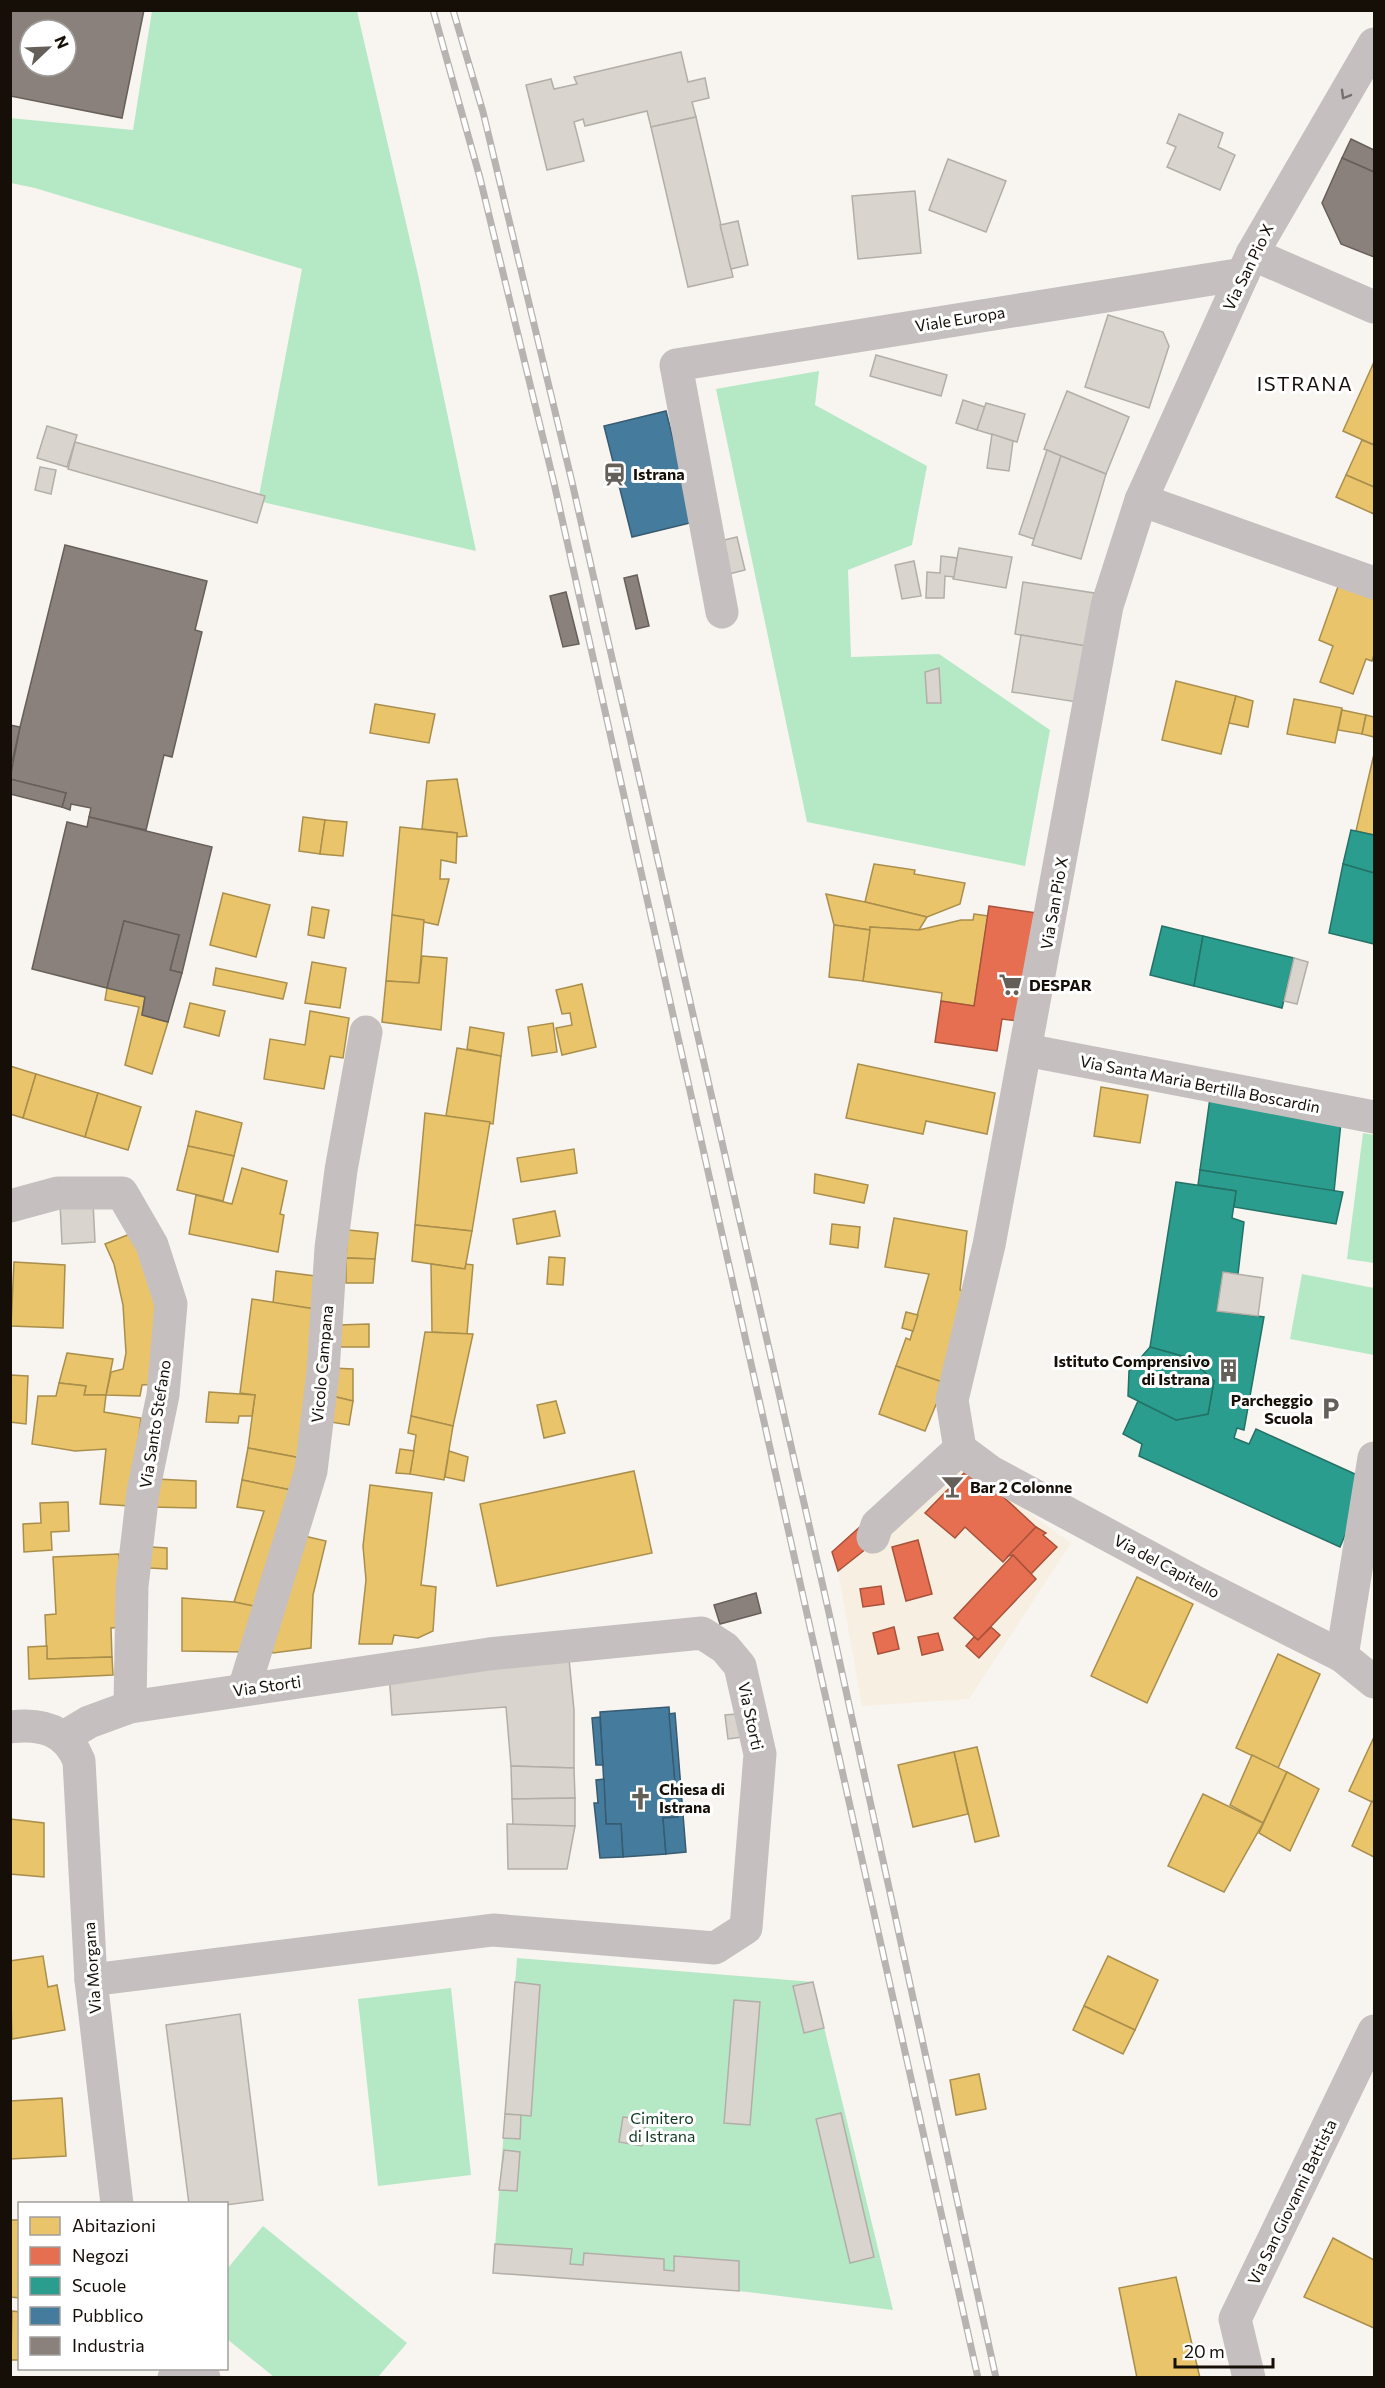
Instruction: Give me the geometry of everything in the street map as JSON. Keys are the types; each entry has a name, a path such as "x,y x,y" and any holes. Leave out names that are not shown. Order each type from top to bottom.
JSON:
{"street":[{"name":"Via San Pio X","path":"960,1449 952,1400 989,1245 1107,606 1141,500 1247,264 1374,44"},
{"path":"1247,264 1374,307"},
{"name":"Viale Europa","path":"722,612 676,365 1247,264"},
{"path":"1141,500 1374,583"},
{"name":"Vicolo Campana","path":"244,1689 311,1471 323,1372 333,1237 341,1170 366,1032"},
{"name":"Via Santa Maria Bertilla Boscardin","path":"1026,1050 1374,1117"},
{"name":"Via Santo Stefano","path":"10,1206 58,1193 122,1193 152,1245 171,1304 163,1395 143,1492 132,1586 130,1707"},
{"path":"873,1537 877,1525 960,1449"},
{"name":"Via del Capitello","path":"960,1449 1001,1477 1199,1584 1342,1656 1374,1682"},
{"path":"1342,1656 1374,1458"},
{"name":"Via Storti","path":"64,1737 89,1722 130,1707 489,1654 702,1633 725,1648 740,1666 760,1754 746,1928 715,1948 493,1930 91,1980"},
{"path":"15,1719 48,1729 64,1737"},
{"name":"Via Morgana","path":"64,1737 74,1746 79,1761 91,1980 117,2202"},
{"name":"Via San Giovanni Battista","path":"1249,2378 1235,2319 1374,2031"},
{"path":"174,2378 189,2375 204,2378"}],"shaded area":[{"path":"963,1465 1071,1543 969,1699 862,1706 838,1571"}],"green space":[{"path":"152,11 357,11 419,279 476,551 258,501 302,269 35,188 11,183 10,118 133,130"},
{"path":"819,371 815,405 927,466 912,545 848,570 851,657 939,654 1050,730 1025,866 807,822 716,389"},
{"path":"1363,1133 1374,1135 1374,1263 1347,1259"},
{"path":"1302,1274 1374,1288 1374,1355 1290,1339"},
{"name":"Cimitero di Istrana","path":"517,1958 813,1982 893,2310 739,2291 493,2273"},
{"path":"451,1988 471,2175 378,2186 358,1999"},
{"path":"263,2226 407,2343 378,2377 274,2377 228,2340 228,2268"}],"building: Abitazioni":[{"path":"1374,362 1374,445 1343,431"},
{"path":"1362,440 1374,445 1374,487 1346,475"},
{"path":"1346,475 1374,487 1374,514 1336,497"},
{"path":"1340,581 1374,593 1374,655 1372,661 1366,659 1353,694 1320,682 1333,646 1319,640"},
{"path":"1176,681 1236,696 1221,754 1162,740"},
{"path":"1236,696 1253,701 1248,727 1229,723"},
{"path":"1294,699 1342,708 1335,743 1287,734"},
{"path":"375,704 435,714 429,743 370,733"},
{"path":"1342,710 1366,715 1362,734 1338,730"},
{"path":"1366,715 1374,717 1374,737 1362,734"},
{"path":"1374,754 1374,835 1356,831"},
{"path":"457,779 467,836 457,837 457,833 422,829 427,781"},
{"path":"303,817 325,820 320,854 299,851"},
{"path":"325,820 347,822 343,856 320,854"},
{"path":"400,827 457,833 456,863 441,860 440,879 449,879 438,925 392,915"},
{"path":"874,864 915,870 914,874 965,883 960,904 927,917 865,902"},
{"path":"223,893 270,905 256,957 210,945"},
{"path":"826,894 927,917 919,930 870,927 870,930 834,925"},
{"path":"312,907 329,910 324,938 308,935"},
{"path":"974,914 988,916 974,1006 941,1001 942,993 863,981 870,927 919,930 961,920 973,920"},
{"path":"392,915 424,920 419,983 386,981"},
{"path":"834,925 870,930 863,981 829,977"},
{"path":"422,956 447,958 441,1030 382,1022 386,981 419,983"},
{"path":"312,962 346,968 340,1008 305,1003"},
{"path":"216,968 287,983 283,999 213,985"},
{"path":"582,984 596,1047 562,1055 556,1028 572,1025 570,1013 562,1014 556,990"},
{"path":"107,988 145,997 142,1015 168,1022 152,1074 125,1065 139,1007 105,1000"},
{"path":"190,1003 225,1011 219,1036 184,1027"},
{"path":"310,1011 349,1018 343,1058 330,1056 324,1089 264,1079 270,1039 305,1045"},
{"path":"553,1023 557,1052 532,1056 528,1027"},
{"path":"470,1027 504,1033 501,1056 467,1049"},
{"path":"457,1048 501,1056 493,1124 446,1116"},
{"path":"858,1064 995,1093 987,1134 926,1121 923,1134 846,1118"},
{"path":"10,1066 36,1074 23,1118 10,1114"},
{"path":"36,1074 98,1093 85,1137 23,1118"},
{"path":"1101,1087 1148,1095 1140,1143 1094,1136"},
{"path":"98,1093 141,1107 128,1150 85,1137"},
{"path":"196,1111 242,1123 234,1156 188,1146"},
{"path":"425,1113 490,1122 472,1231 415,1225"},
{"path":"188,1146 234,1156 223,1201 177,1190"},
{"path":"574,1149 577,1173 521,1182 517,1158"},
{"path":"242,1168 287,1181 280,1214 284,1215 278,1252 189,1234 196,1195 232,1204"},
{"path":"815,1174 868,1185 864,1203 814,1193"},
{"path":"555,1211 560,1236 517,1244 513,1219"},
{"path":"894,1218 967,1231 960,1290 970,1293 945,1383 896,1366 906,1338 910,1340 929,1274 885,1267"},
{"path":"832,1224 860,1227 858,1248 830,1244"},
{"path":"415,1225 472,1231 465,1269 412,1261"},
{"path":"348,1230 378,1233 375,1259 346,1258"},
{"path":"130,1234 155,1286 156,1384 142,1385 140,1396 106,1395 111,1372 123,1369 126,1353 123,1305 114,1264 105,1244"},
{"path":"549,1257 565,1258 563,1285 547,1284"},
{"path":"346,1258 375,1259 373,1283 346,1283"},
{"path":"14,1262 65,1265 63,1328 11,1326"},
{"path":"431,1264 465,1269 466,1264 473,1265 467,1334 432,1332"},
{"path":"276,1271 323,1277 321,1310 273,1303"},
{"path":"252,1299 321,1310 301,1458 248,1448 255,1395 240,1393"},
{"path":"906,1312 918,1315 913,1331 902,1328"},
{"path":"369,1324 369,1347 339,1347 338,1325"},
{"path":"425,1332 473,1334 453,1426 411,1416"},
{"path":"67,1353 113,1359 106,1395 84,1395 86,1386 59,1383"},
{"path":"896,1366 945,1383 925,1431 879,1414"},
{"path":"332,1368 353,1369 353,1401 328,1395"},
{"path":"10,1375 28,1376 26,1424 10,1422"},
{"path":"59,1383 86,1386 84,1395 106,1395 104,1412 141,1418 130,1506 100,1504 106,1449 75,1451 32,1444 38,1396 56,1396"},
{"path":"209,1392 255,1395 252,1416 239,1416 238,1423 206,1422"},
{"path":"328,1395 353,1401 349,1425 324,1421"},
{"path":"556,1401 565,1433 544,1438 537,1405"},
{"path":"411,1416 453,1426 444,1480 410,1474 416,1435 408,1433"},
{"path":"248,1448 301,1458 296,1491 242,1480"},
{"path":"400,1449 414,1451 410,1474 396,1473"},
{"path":"449,1451 468,1457 464,1481 445,1477"},
{"path":"634,1471 652,1553 497,1586 480,1504"},
{"path":"156,1479 196,1481 196,1508 151,1507"},
{"path":"242,1480 296,1491 258,1607 234,1602 264,1511 237,1507"},
{"path":"370,1485 432,1493 421,1585 436,1587 433,1631 418,1638 394,1635 392,1644 359,1644 366,1580 363,1546"},
{"path":"68,1502 69,1531 51,1532 52,1550 24,1552 23,1524 41,1523 40,1503"},
{"path":"300,1535 326,1541 313,1595 311,1648 273,1653 267,1643"},
{"path":"151,1547 167,1548 167,1569 150,1568"},
{"path":"119,1554 123,1627 111,1628 112,1657 47,1659 45,1615 56,1614 53,1557"},
{"path":"1137,1577 1193,1604 1147,1703 1091,1676"},
{"path":"182,1598 234,1602 258,1607 245,1652 182,1651"},
{"path":"47,1646 47,1659 112,1657 113,1675 29,1679 28,1647"},
{"path":"1278,1654 1320,1674 1278,1768 1236,1748"},
{"path":"1374,1737 1374,1803 1349,1791"},
{"path":"977,1747 999,1836 975,1842 954,1752"},
{"path":"954,1752 968,1814 913,1827 898,1765"},
{"path":"1252,1755 1287,1772 1263,1823 1230,1805"},
{"path":"1287,1772 1319,1789 1290,1851 1259,1833"},
{"path":"1203,1794 1263,1823 1224,1892 1168,1866"},
{"path":"1372,1801 1374,1803 1374,1857 1352,1846"},
{"path":"10,1819 44,1823 44,1877 10,1874"},
{"path":"43,1956 48,1987 57,1985 65,2030 12,2039 10,1961"},
{"path":"1108,1956 1158,1980 1135,2030 1084,2006"},
{"path":"1084,2006 1135,2030 1123,2054 1073,2030"},
{"path":"979,2074 986,2109 956,2115 950,2080"},
{"path":"62,2098 66,2156 10,2159 10,2101"},
{"path":"10,2220 18,2220 18,2298 10,2297"},
{"path":"1333,2238 1374,2260 1374,2328 1304,2297"},
{"path":"1176,2277 1200,2378 1137,2378 1119,2288"},
{"path":"12,2311 18,2312 18,2360 11,2360"}],"building: Negozi":[{"path":"989,906 1043,914 1025,1022 1002,1019 997,1051 935,1042 941,1001 974,1006"},
{"path":"965,1472 992,1496 997,1491 1036,1527 1003,1562 965,1527 955,1538 925,1513"},
{"path":"862,1525 876,1541 838,1571 832,1552"},
{"path":"1036,1527 1046,1533 1043,1535 1057,1547 1031,1574 1013,1555 1008,1556"},
{"path":"918,1540 932,1594 906,1601 892,1547"},
{"path":"1013,1555 1036,1579 978,1640 954,1618"},
{"path":"881,1586 884,1604 863,1607 860,1589"},
{"path":"894,1627 899,1649 878,1654 873,1633"},
{"path":"991,1627 1000,1635 979,1658 966,1646 974,1637 978,1640"},
{"path":"938,1633 943,1650 922,1655 918,1637"}],"building: Scuole":[{"path":"1351,830 1374,835 1374,873 1343,864"},
{"path":"1343,864 1374,873 1374,944 1329,933"},
{"path":"1162,926 1203,936 1194,986 1150,975"},
{"path":"1203,936 1294,958 1282,1008 1194,986"},
{"path":"1210,1098 1341,1122 1334,1192 1200,1170"},
{"path":"1200,1170 1343,1192 1336,1224 1234,1207 1236,1191 1198,1185"},
{"name":"Istituto Comprensivo di Istrana","path":"1176,1182 1236,1191 1232,1218 1244,1222 1238,1274 1223,1272 1217,1311 1264,1317 1244,1430 1237,1428 1234,1438 1249,1444 1256,1429 1368,1480 1340,1547 1139,1456 1142,1444 1123,1434 1138,1401 1176,1420 1208,1414 1214,1381 1189,1358 1150,1347"},
{"path":"1150,1347 1189,1358 1214,1381 1208,1414 1176,1420 1128,1396 1129,1371"}],"building: Pubblico":[{"path":"666,411 694,522 632,537 604,426"},
{"name":"Chiesa di Istrana","path":"669,1707 678,1817 663,1818 666,1854 623,1857 621,1824 606,1824 600,1712"},
{"path":"675,1713 686,1852 666,1854 663,1818 678,1817 669,1714"},
{"path":"600,1717 603,1765 596,1765 592,1718"},
{"path":"604,1779 606,1824 621,1824 623,1857 600,1858 594,1803 598,1803 596,1780"}],"building: Industria":[{"path":"10,10 144,10 122,118 10,96"},
{"path":"1351,139 1374,150 1374,172 1342,158"},
{"path":"1342,158 1374,172 1374,257 1341,244 1322,203"},
{"path":"65,545 207,581 195,630 202,632 172,757 164,755 146,830 89,817 91,808 71,804 70,810 62,807 66,793 10,779 20,727"},
{"path":"637,575 649,626 636,629 624,578"},
{"path":"566,592 579,644 563,647 550,596"},
{"path":"10,725 20,727 10,771"},
{"path":"10,779 66,793 62,807 10,794"},
{"path":"89,817 212,847 182,973 170,970 179,935 124,921 107,988 32,969 67,822 87,827"},
{"path":"124,921 179,935 170,970 182,973 168,1022 142,1015 145,997 107,988"},
{"path":"756,1593 761,1613 720,1624 714,1605"}],"building: Altro":[{"path":"681,52 688,82 705,78 709,98 692,102 696,117 651,127 647,111 585,126 583,119 574,122 584,161 547,170 526,85 551,79 554,89 577,84 574,77"},
{"path":"1179,114 1223,133 1218,147 1235,155 1220,190 1167,167 1176,147 1167,143"},
{"path":"696,117 733,277 688,287 651,127"},
{"path":"948,159 1006,181 986,232 929,210"},
{"path":"915,191 921,253 858,259 852,196"},
{"path":"738,221 748,265 731,269 720,225"},
{"path":"1108,315 1163,332 1169,346 1149,408 1085,387"},
{"path":"876,355 947,375 941,396 870,376"},
{"path":"1067,391 1129,417 1106,474 1044,449"},
{"path":"963,400 985,407 977,430 956,423"},
{"path":"986,403 1025,414 1017,442 977,430"},
{"path":"47,426 77,435 67,467 37,458"},
{"path":"992,434 1013,441 1009,471 987,468"},
{"path":"75,442 265,496 257,523 68,469"},
{"path":"1047,450 1061,456 1034,539 1019,534"},
{"path":"1061,456 1106,474 1081,559 1032,545"},
{"path":"40,467 56,470 51,494 35,490"},
{"path":"737,537 745,570 725,575 716,542"},
{"path":"959,548 1012,557 1006,588 953,579"},
{"path":"941,556 957,558 954,577 945,576 944,598 926,598 927,572 940,573"},
{"path":"914,561 921,596 902,599 895,565"},
{"path":"1023,582 1094,593 1086,646 1015,634"},
{"path":"1021,635 1086,646 1077,702 1012,692"},
{"path":"939,668 941,703 927,703 925,672"},
{"path":"1294,958 1308,962 1297,1004 1284,1001"},
{"path":"93,1202 95,1242 62,1244 60,1203"},
{"path":"1223,1272 1263,1278 1258,1316 1217,1311"},
{"path":"568,1649 574,1710 574,1768 511,1766 506,1707 392,1715 389,1673"},
{"path":"748,1713 750,1736 728,1739 725,1715"},
{"path":"511,1766 574,1768 575,1798 512,1799"},
{"path":"575,1798 575,1826 513,1825 512,1799"},
{"path":"507,1824 575,1826 567,1869 508,1869"},
{"path":"515,1982 540,1985 531,2116 505,2114"},
{"path":"813,1982 824,2028 804,2033 793,1986"},
{"path":"734,2000 760,2002 750,2125 724,2123"},
{"path":"240,2014 263,2200 228,2205 228,2202 189,2202 166,2025"},
{"path":"841,2113 874,2257 850,2263 816,2119"},
{"path":"505,2114 521,2115 520,2139 503,2138"},
{"path":"623,2117 646,2120 642,2146 619,2142"},
{"path":"504,2150 520,2152 517,2191 499,2190"},
{"path":"495,2244 572,2249 570,2264 583,2265 584,2253 664,2259 664,2270 674,2271 674,2256 739,2261 739,2291 493,2273"}],"railway":[{"path":"433,10 480,178 554,483 978,2378"},
{"path":"453,10 483,112 572,482 829,1613 996,2378"}],"place":[{"name":"Istrana","path":"615,474"},
{"name":"DESPAR","path":"1011,985"},
{"name":"Istituto Comprensivo di Istrana","path":"1228,1370"},
{"name":"Parcheggio Scuola","path":"1331,1409"},
{"name":"Bar 2 Colonne","path":"952,1487"},
{"name":"Chiesa di Istrana","path":"641,1798"}],"district":[{"name":"ISTRANA","path":"1305,384"}]}
